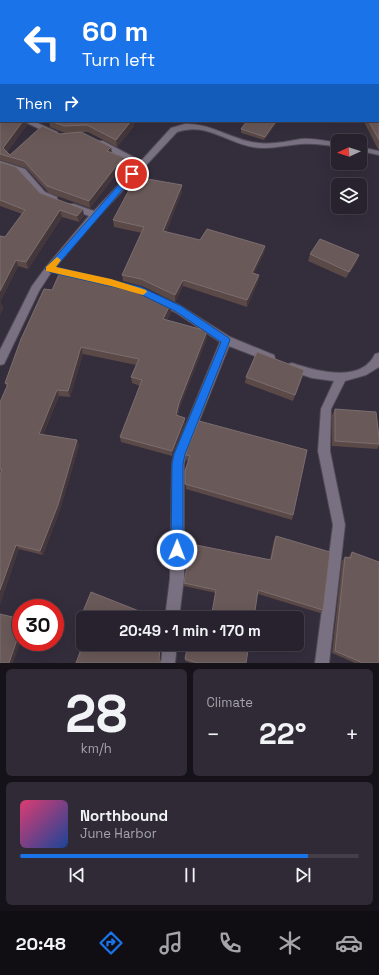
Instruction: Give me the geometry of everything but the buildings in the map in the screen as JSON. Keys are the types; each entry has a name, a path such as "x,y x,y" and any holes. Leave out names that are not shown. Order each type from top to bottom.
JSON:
{"street":[{"path":"30,122 64,137"},
{"path":"0,361 34,289 53,270 95,215 174,130 193,126 215,129 238,142 251,145 280,146 307,142 331,144"},
{"path":"90,138 141,164"},
{"path":"367,150 379,153"},
{"path":"0,164 22,171 45,196 95,215"},
{"path":"151,296 178,309 226,340 304,371 342,378 364,372 378,361 379,357"},
{"path":"173,611 177,578 178,459 226,340"},
{"path":"322,663 339,524 324,451 326,409 342,378"},
{"path":"168,663 169,651"}],"slow traffic":[{"path":"57,260 49,269 111,282 143,292"}],"route":[{"path":"132,174 49,269 111,282 138,290 178,309 226,340 180,454 178,464 177,550"}]}
